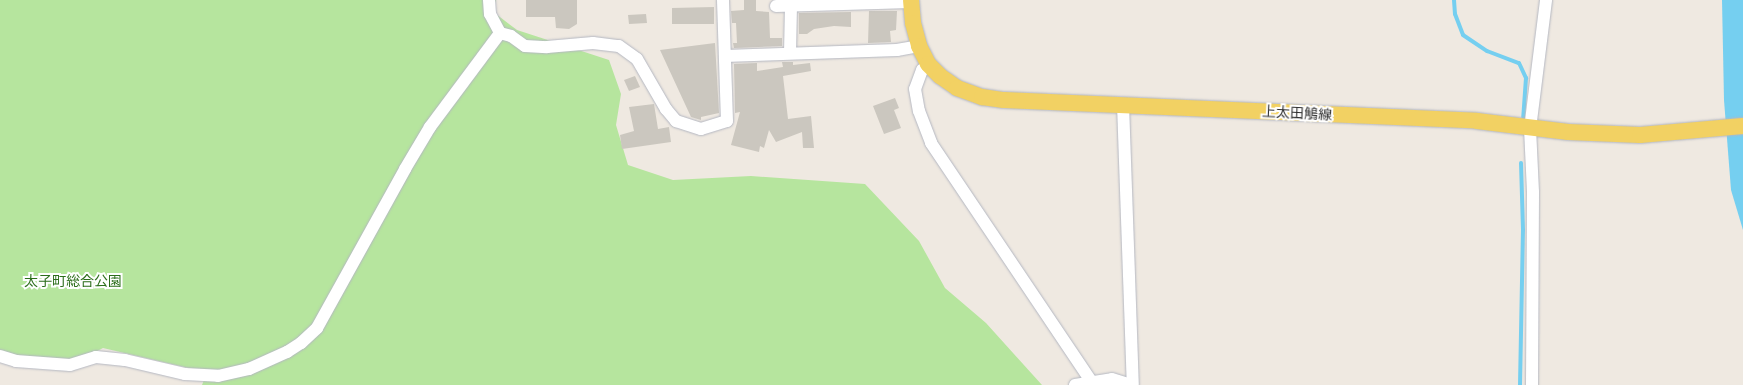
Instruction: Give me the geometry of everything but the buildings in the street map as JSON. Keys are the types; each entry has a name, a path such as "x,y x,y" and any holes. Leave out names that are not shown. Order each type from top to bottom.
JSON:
{"main road":[{"name":"上太田鵤線","path":"911,1 913,23 919,46 928,64 940,76 958,88 982,97 1004,100 1477,121 1530,129 1640,135 1743,126"}],"street":[{"path":"489,0 490,14 500,33 511,36 525,46 547,47 593,42 619,46 637,59 666,109 676,122 701,129 727,121 722,0"},
{"path":"1532,385 1533,192 1530,129 1546,0"},
{"path":"776,6 911,1"},
{"path":"790,6 790,54"},
{"path":"0,356 16,361 54,365 70,365 96,357 125,360 185,374 218,376 249,369 287,352 301,343 317,328 404,169 430,127 500,33"},
{"path":"725,56 896,50 919,46"},
{"path":"928,64 922,70 915,89 919,111 931,142 1091,381"},
{"path":"1075,385 1112,379 1133,385 1123,104"}],"green space":[{"name":"太子町総合公園","path":"0,0 496,0 492,11 517,30 609,60 621,94 616,125 628,165 673,180 751,176 865,184 919,241 945,288 986,323 1042,385 202,385 206,375 193,369 103,348 70,365 0,355"}],"water":[{"path":"1722,0 1743,0 1743,230 1731,190 1724,100"}],"waterway":[{"path":"1454,0 1455,14 1463,35 1487,51 1519,63 1526,78 1523,117"},
{"path":"1520,385 1523,230 1521,163"}]}
